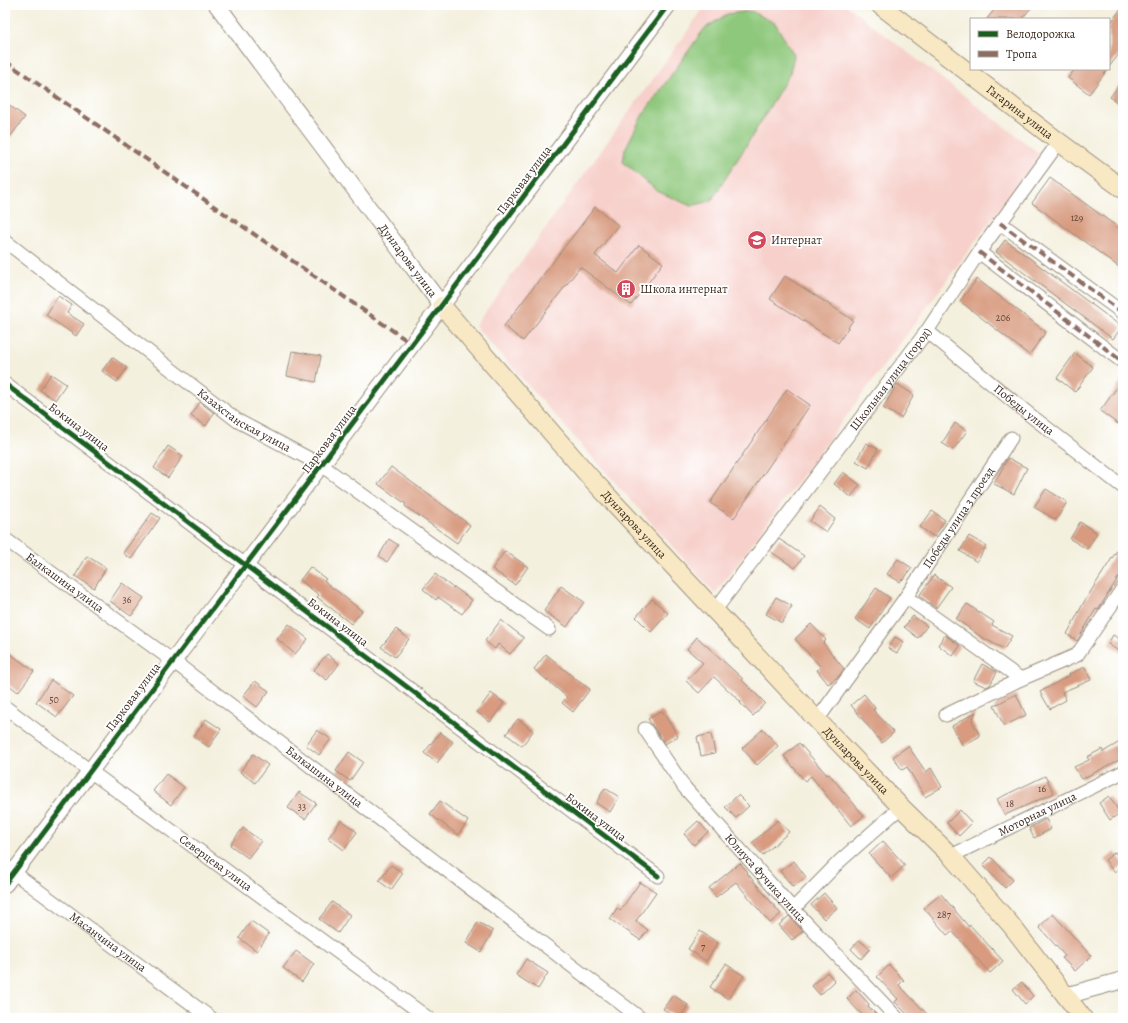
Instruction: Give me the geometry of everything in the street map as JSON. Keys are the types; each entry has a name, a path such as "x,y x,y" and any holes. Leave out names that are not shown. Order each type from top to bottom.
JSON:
{"main road":[{"name":"Гагарина улица","path":"880,5 1123,189"},
{"name":"Дунларова улица","path":"442,306 589,476 817,720 901,807 951,856 1011,925 1083,1018"}],"street":[{"name":"Дунларова улица","path":"217,5 442,306"},
{"name":"Парковая улица","path":"8,874 90,771 668,5"},
{"name":"Школьная улица (город)","path":"715,610 927,330 979,252 1059,142"},
{"path":"1000,223 1123,313"},
{"name":"Казахстанская улица","path":"5,241 238,421 322,465 549,630"},
{"path":"979,252 1123,362"},
{"name":"Победы улица","path":"927,330 1030,415 1123,487"},
{"name":"Бокина улица","path":"5,384 658,876"},
{"name":"Победы улица 3 проезд","path":"817,720 906,597 1011,438"},
{"name":"Балкашина улица","path":"5,539 172,661 640,1018"},
{"path":"946,715 1021,679 1077,655 1123,588"},
{"path":"906,597 1021,679"},
{"name":"Северцева улица","path":"5,707 90,771 428,1018"},
{"name":"Юлиуса Фучика улица","path":"645,729 685,788 793,909 897,1018"},
{"name":"Моторная улица","path":"951,856 1123,772"},
{"path":"793,909 841,860 901,807"},
{"name":"Масанчина улица","path":"8,874 211,1018"},
{"path":"1065,996 1123,980"}],"shaded area":[{"name":"Интернат","path":"706,5 846,5 1040,154 715,594 475,326"}],"green space":[{"path":"751,11 775,23 794,55 790,73 711,201 691,206 657,191 623,162 625,149 642,116 704,29 727,14"}],"building":[{"path":"998,5 1033,5 1023,18 988,18"},
{"path":"1123,6 1123,49 1110,66 1110,24"},
{"path":"1074,70 1107,70 1089,94 1068,78"},
{"path":"1123,80 1123,107 1110,97"},
{"path":"5,102 25,117 5,144"},
{"path":"1050,178 1123,231 1123,270 1032,203"},
{"name":"Школа интернат","path":"595,207 618,225 595,255 618,273 639,245 663,263 631,305 580,267 523,341 504,326"},
{"path":"1005,240 1122,327 1113,339 996,252"},
{"path":"785,276 853,320 838,343 770,299"},
{"path":"977,279 1046,332 1029,355 960,301"},
{"path":"58,296 72,305 67,313 84,324 76,336 46,315"},
{"path":"292,351 321,356 316,382 287,376"},
{"path":"1075,353 1093,367 1075,392 1057,378"},
{"path":"112,357 127,368 117,382 102,371"},
{"path":"51,374 66,384 55,400 40,390"},
{"path":"1123,379 1123,418 1118,424 1100,411"},
{"path":"897,384 914,395 901,418 883,408"},
{"path":"787,389 810,405 734,518 710,503"},
{"path":"200,402 214,413 206,426 191,416"},
{"path":"955,423 967,431 953,450 942,443"},
{"path":"866,443 878,449 868,468 856,461"},
{"path":"168,446 183,456 168,478 154,468"},
{"path":"1008,458 1027,468 1014,494 994,484"},
{"path":"391,467 470,525 457,543 405,506 406,504 378,484"},
{"path":"843,472 860,485 851,497 834,484"},
{"path":"1046,489 1067,502 1056,520 1034,507"},
{"path":"820,507 835,519 826,532 810,521"},
{"path":"932,511 945,520 934,537 920,527"},
{"path":"152,513 160,518 131,559 123,553"},
{"path":"1080,522 1097,533 1087,549 1070,539"},
{"path":"969,536 986,546 977,562 960,551"},
{"path":"389,539 398,545 387,562 379,556"},
{"path":"779,539 804,556 795,568 770,551"},
{"path":"1123,541 1123,570 1098,610 1096,609 1077,641 1067,634 1084,602"},
{"path":"505,551 528,567 515,585 492,569"},
{"path":"87,556 106,568 94,588 75,576"},
{"path":"898,559 912,568 900,582 887,574"},
{"path":"310,567 326,579 324,581 362,611 351,624 317,597 319,595 300,580"},
{"path":"435,574 472,600 462,614 438,597 436,600 423,589"},
{"path":"934,575 951,587 936,608 919,596"},
{"path":"122,583 144,598 131,616 110,601"},
{"path":"561,586 584,602 567,627 544,611"},
{"path":"876,588 890,598 870,629 855,619"},
{"path":"776,597 792,606 782,623 766,614"},
{"path":"652,599 668,613 651,632 636,617"},
{"path":"967,604 994,622 992,625 1012,636 1004,649 983,638 956,619"},
{"path":"913,616 927,626 918,638 904,627"},
{"path":"501,620 524,638 510,654 498,644 495,649 485,641"},
{"path":"289,624 308,639 295,654 277,639"},
{"path":"811,624 826,640 823,643 844,669 839,676 828,684 817,670 821,667 795,639"},
{"path":"396,629 409,639 395,657 381,647"},
{"path":"945,635 960,646 953,656 938,645"},
{"path":"1113,635 1123,641 1123,654 1108,644"},
{"path":"697,637 743,679 742,680 765,703 753,716 740,703 741,702 714,677 699,693 686,681 703,663 687,649"},
{"path":"895,637 904,642 897,653 888,648"},
{"path":"5,650 34,671 18,692 5,682"},
{"path":"327,654 339,664 327,680 314,670"},
{"path":"546,654 578,681 590,689 573,712 562,703 567,697 534,669"},
{"path":"982,664 997,672 990,685 986,687 973,681"},
{"path":"1085,667 1091,680 1062,692 1066,700 1050,709 1040,692 1070,675 1069,674"},
{"path":"51,680 73,696 57,717 36,702"},
{"path":"255,681 269,691 257,707 243,696"},
{"path":"491,693 504,703 490,722 477,712"},
{"path":"864,694 875,708 873,710 894,732 882,743 851,705"},
{"path":"1016,694 1026,715 1004,726 994,706"},
{"path":"662,711 678,736 665,744 648,719"},
{"path":"976,712 972,721 980,736 963,746 952,726"},
{"path":"206,719 221,729 209,747 194,737"},
{"path":"518,719 533,731 522,746 506,734"},
{"path":"763,729 778,746 757,765 742,748"},
{"path":"317,730 331,739 319,755 306,745"},
{"path":"440,732 453,742 437,763 424,753"},
{"path":"711,734 715,753 701,756 697,737"},
{"path":"1123,740 1123,758 1082,779 1074,767 1089,760 1087,757 1102,749 1103,752"},
{"path":"799,743 827,775 829,774 864,816 851,826 811,776 805,781 784,756"},
{"path":"908,746 926,772 931,768 942,787 925,797 907,767 902,770 893,757"},
{"path":"349,752 363,762 350,781 336,771"},
{"path":"253,754 268,765 255,783 240,772"},
{"path":"166,774 184,787 171,805 153,791"},
{"path":"1045,776 1054,793 1005,815 997,799"},
{"path":"605,788 619,797 610,812 596,803"},
{"path":"299,792 316,803 305,819 288,808"},
{"path":"738,795 749,806 736,818 725,807"},
{"path":"1109,796 1120,813 1110,820 1099,803"},
{"path":"440,801 468,821 458,835 430,814"},
{"path":"960,810 972,823 959,836 947,823"},
{"path":"1046,819 1051,829 1034,838 1029,828"},
{"path":"341,820 357,832 344,850 328,838"},
{"path":"778,820 789,832 763,855 752,843"},
{"path":"698,821 708,832 694,845 684,834"},
{"path":"243,828 261,841 248,858 230,845"},
{"path":"883,841 905,865 891,878 869,854"},
{"path":"1115,852 1123,862 1123,865 1114,872 1105,860"},
{"path":"991,857 1013,880 1005,888 983,865"},
{"path":"794,861 806,877 793,887 780,871"},
{"path":"740,863 781,914 770,923 736,882 716,897 709,888"},
{"path":"391,865 403,873 391,890 379,881"},
{"path":"640,882 656,892 636,921 648,930 640,940 610,919 617,908 620,911"},
{"path":"824,893 837,908 824,919 811,905"},
{"path":"941,894 969,927 970,925 1003,961 990,973 952,931 947,935 924,908"},
{"path":"332,902 350,915 338,933 319,919"},
{"path":"1053,914 1091,956 1075,971 1062,958 1065,956 1039,927"},
{"path":"789,916 803,931 792,940 779,925"},
{"path":"251,921 269,934 257,951 239,938"},
{"path":"478,922 493,931 481,952 466,943"},
{"path":"700,931 718,943 706,961 688,949"},
{"path":"859,940 870,949 861,959 851,949"},
{"path":"296,951 314,964 302,982 283,968"},
{"path":"526,959 548,973 538,989 516,975"},
{"path":"726,964 744,976 728,999 710,987"},
{"path":"889,965 904,980 899,985 931,1018 911,1018 895,1002 898,999 877,977"},
{"path":"827,972 835,981 820,995 812,986"},
{"path":"1022,982 1033,996 1025,1004 1013,989"},
{"path":"856,990 869,1004 868,1006 880,1018 865,1018 847,999"},
{"path":"673,995 688,1005 680,1018 677,1018 663,1009"}],"marked path":[{"path":"5,61 412,344"},
{"path":"1000,223 1123,313"},
{"path":"979,252 1123,362"}],"cycle path":[{"path":"5,884 668,5"},
{"path":"5,384 658,876"}],"place":[{"name":"Интернат","path":"757,240"},
{"name":"Школа интернат","path":"626,289"}]}
